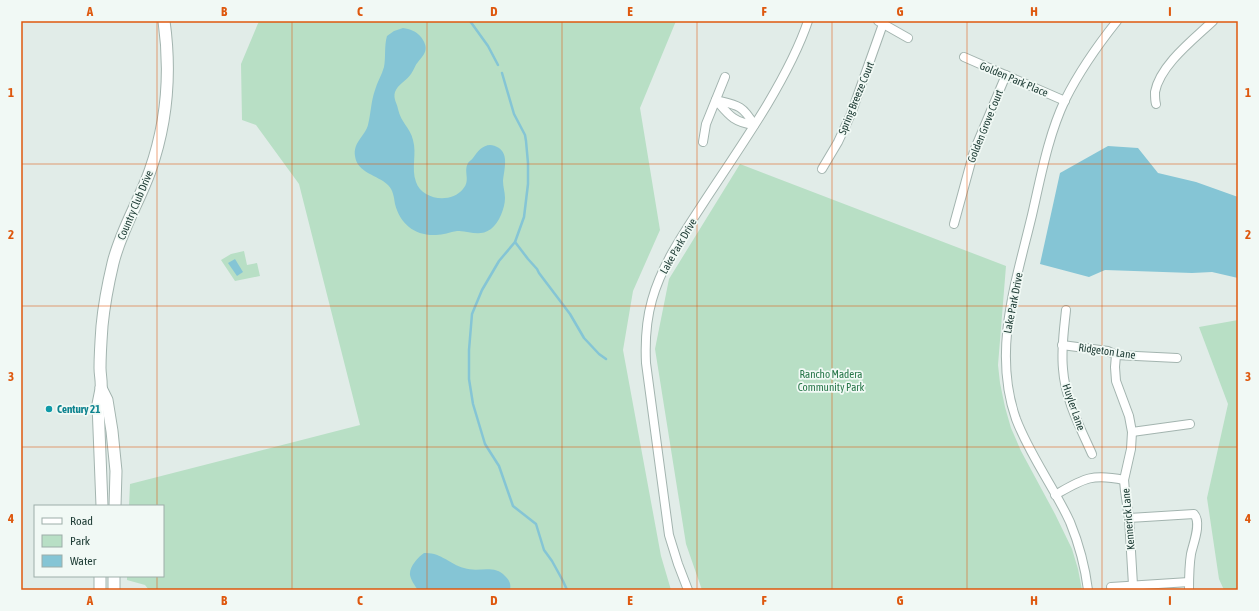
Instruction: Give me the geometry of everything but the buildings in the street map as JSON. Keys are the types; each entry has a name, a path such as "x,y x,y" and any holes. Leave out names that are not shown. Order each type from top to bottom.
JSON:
{"street":[{"name":"Country Club Drive","path":"102,505 98,404 101,388 100,369 105,301 113,262 127,221 141,195 158,144 167,91 168,61 164,21"},
{"name":"Lake Park Drive","path":"688,590 669,535 646,363 645,338 648,318 659,279 668,258 777,87 792,59 808,21"},
{"name":"Lake Park Drive","path":"1088,590 1085,568 1079,545 1069,521 1029,449 1016,419 1008,382 1006,344 1010,307 1045,159 1054,128 1065,101 1090,58 1117,21"},
{"path":"1156,104 1155,92 1160,79 1168,67 1178,55 1213,21"},
{"path":"881,23 908,38"},
{"name":"Spring Breeze Court","path":"822,168 838,142 851,114 881,23"},
{"name":"Golden Park Place","path":"964,57 1065,101"},
{"name":"Golden Grove Court","path":"954,224 974,150 1006,75"},
{"path":"703,142 706,124 725,77"},
{"path":"716,100 736,105 747,113 754,125"},
{"path":"716,100 729,115 742,124 754,125"},
{"name":"Huyler Lane","path":"1066,310 1062,345 1063,370 1067,392 1092,454"},
{"name":"Ridgeton Lane","path":"1062,345 1108,351 1116,354 1177,358"},
{"name":"Kennerick Lane","path":"1116,354 1116,381 1129,416 1132,432 1131,449 1124,480 1129,518 1133,586"},
{"name":"Country Club Drive","path":"101,388 107,400 112,431 116,471 116,505"},
{"path":"1132,432 1190,424"},
{"path":"1055,495 1078,482 1090,478 1107,476 1124,480"},
{"path":"1111,587 1189,586 1191,554 1197,530 1196,516 1194,514 1129,518"},
{"path":"100,577 100,590"},
{"path":"114,577 114,590"}],"green space":[{"path":"259,21 676,21 640,108 660,230 633,291 623,350 661,556 671,590 149,590 145,585 127,580 127,577 164,577 164,505 129,505 130,484 360,425 299,184 256,125 242,120 241,64"},
{"name":"Rancho Madera Community Park","path":"740,164 1006,266 998,365 1005,407 1011,428 1021,451 1072,549 1082,590 702,590 686,544 655,349 669,279"},
{"path":"244,251 247,265 257,263 260,276 235,281 221,260 231,254"},
{"path":"1238,320 1238,590 1224,590 1219,579 1207,498 1228,404 1199,327"}],"water":[{"path":"403,28 417,33 421,37 426,47 425,53 412,72 395,92 395,99 399,114 413,140 414,172 416,182 424,193 430,196 437,198 451,197 458,194 465,186 468,162 487,145 499,148 505,159 503,181 505,202 503,211 497,223 486,232 478,233 457,231 441,235 428,235 415,231 405,223 397,211 390,187 364,170 357,162 355,151 357,143 368,125 374,94 384,67 387,36 394,31"},
{"path":"1108,146 1138,148 1158,173 1196,182 1238,197 1238,278 1212,272 1192,273 1105,270 1089,277 1040,264 1060,173"},
{"path":"235,259 243,272 237,276 228,263"},
{"path":"424,553 435,554 464,568 475,570 496,570 501,572 509,581 510,590 418,590 411,579 410,572 414,562"}],"waterway":[{"path":"470,21 488,46 498,65"},
{"path":"502,73 514,114 525,135 528,163 528,184 524,217 515,242 499,261 482,290 472,314 469,350 469,379 473,404 485,444 499,466 513,506 536,524 544,550 552,561 567,590"},
{"path":"515,242 570,314 584,338 599,354 606,359"}],"place":[{"name":"Century 21","path":"49,409"}]}
